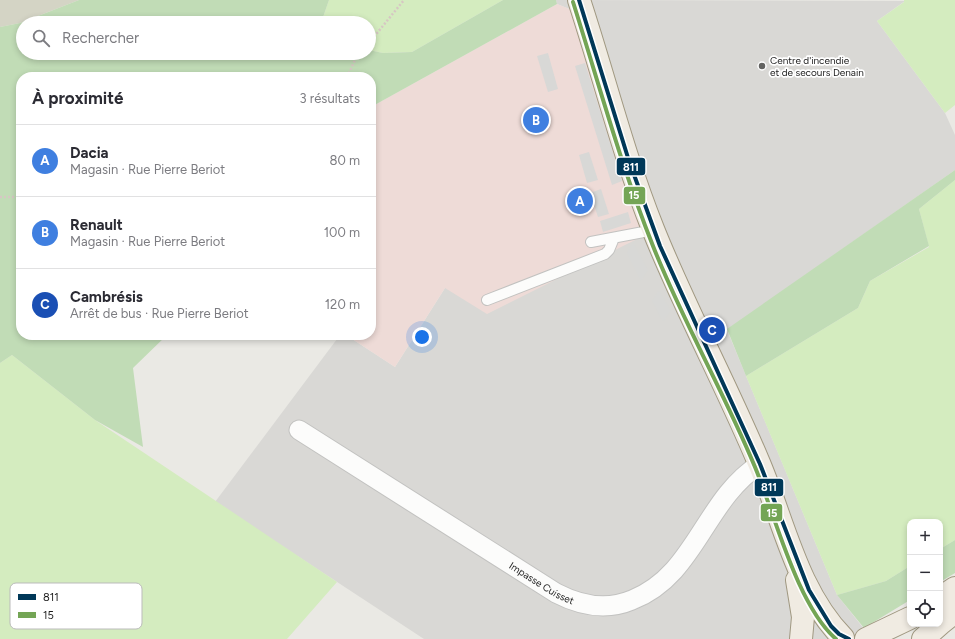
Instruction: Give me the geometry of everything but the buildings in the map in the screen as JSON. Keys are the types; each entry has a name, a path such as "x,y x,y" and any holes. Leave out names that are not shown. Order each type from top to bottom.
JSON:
{"main road":[{"path":"579,0 633,172 674,281 760,464 788,540 821,611 839,639"},
{"path":"788,540 802,605 803,617 801,639"},
{"path":"943,596 955,588"},
{"path":"943,622 955,612"},
{"path":"866,639 907,619"},
{"path":"923,639 937,627"}],"street":[{"name":"Impasse Cuisset","path":"299,430 556,594 575,602 597,606 625,603 648,593 665,582 678,567 728,492 742,476 760,464"}],"lane":[{"path":"591,242 654,230"},
{"path":"487,300 605,254 609,250 614,238"}],"path":[{"path":"376,34 404,0"},
{"path":"349,72 355,60"},
{"path":"0,197 16,197"}],"shaded area":[{"path":"0,0 79,0 38,16 16,16 16,24 0,27"},
{"path":"556,0 905,1 877,21 945,113 955,135 955,170 727,330 837,595 872,639 424,639 215,502 336,340 354,340 395,367 445,288 609,132 572,10 557,4"},
{"path":"557,4 572,10 609,132 643,236 487,314 445,288 395,367 354,340 376,340 376,104"},
{"path":"548,53 558,89 548,92 537,56"},
{"path":"585,63 622,181 612,185 575,66"},
{"path":"589,152 598,180 587,183 579,155"},
{"path":"601,189 609,214 598,217 590,193"},
{"path":"628,212 631,223 603,232 600,221"},
{"path":"633,242 648,270 641,281 627,253"},
{"path":"659,290 671,311 663,322 652,301"}],"green space":[{"path":"79,0 329,0 323,16 38,16"},
{"path":"329,0 503,0 412,52 383,53 376,52 376,16 323,16"},
{"path":"503,0 556,0 557,4 376,104 376,72 16,72 16,340 162,340 133,368 143,447 95,420 12,355 0,363 0,27 16,24 16,60 376,60 376,52 383,53 412,52"},
{"path":"904,0 955,0 955,105 945,113 877,21 904,2"},
{"path":"955,170 955,180 919,209 929,246 870,281 858,308 746,376 727,329"},
{"path":"955,180 955,540 943,547 943,519 907,519 907,568 886,581 837,595 746,376 858,308 870,281 929,247 919,209"},
{"path":"12,355 95,420 337,582 287,639 0,639 0,363"},
{"path":"955,540 955,573 943,580 943,555 943,547"},
{"path":"907,568 907,602 864,628 837,595 886,581"}],"transit line":[{"name":"811","path":"579,0 629,161 660,246 760,464 809,590 831,626 839,634 849,639"},
{"name":"15","path":"573,2 620,155 653,246 677,302 743,439 763,487 788,558 799,582 810,605 822,624 836,639"}],"place":[{"name":"Centre d'incendie et de secours Denain","path":"762,66"},
{"name":"Renault","path":"536,120"},
{"name":"Dacia","path":"580,201"},
{"name":"Cambrésis","path":"712,330"}]}
